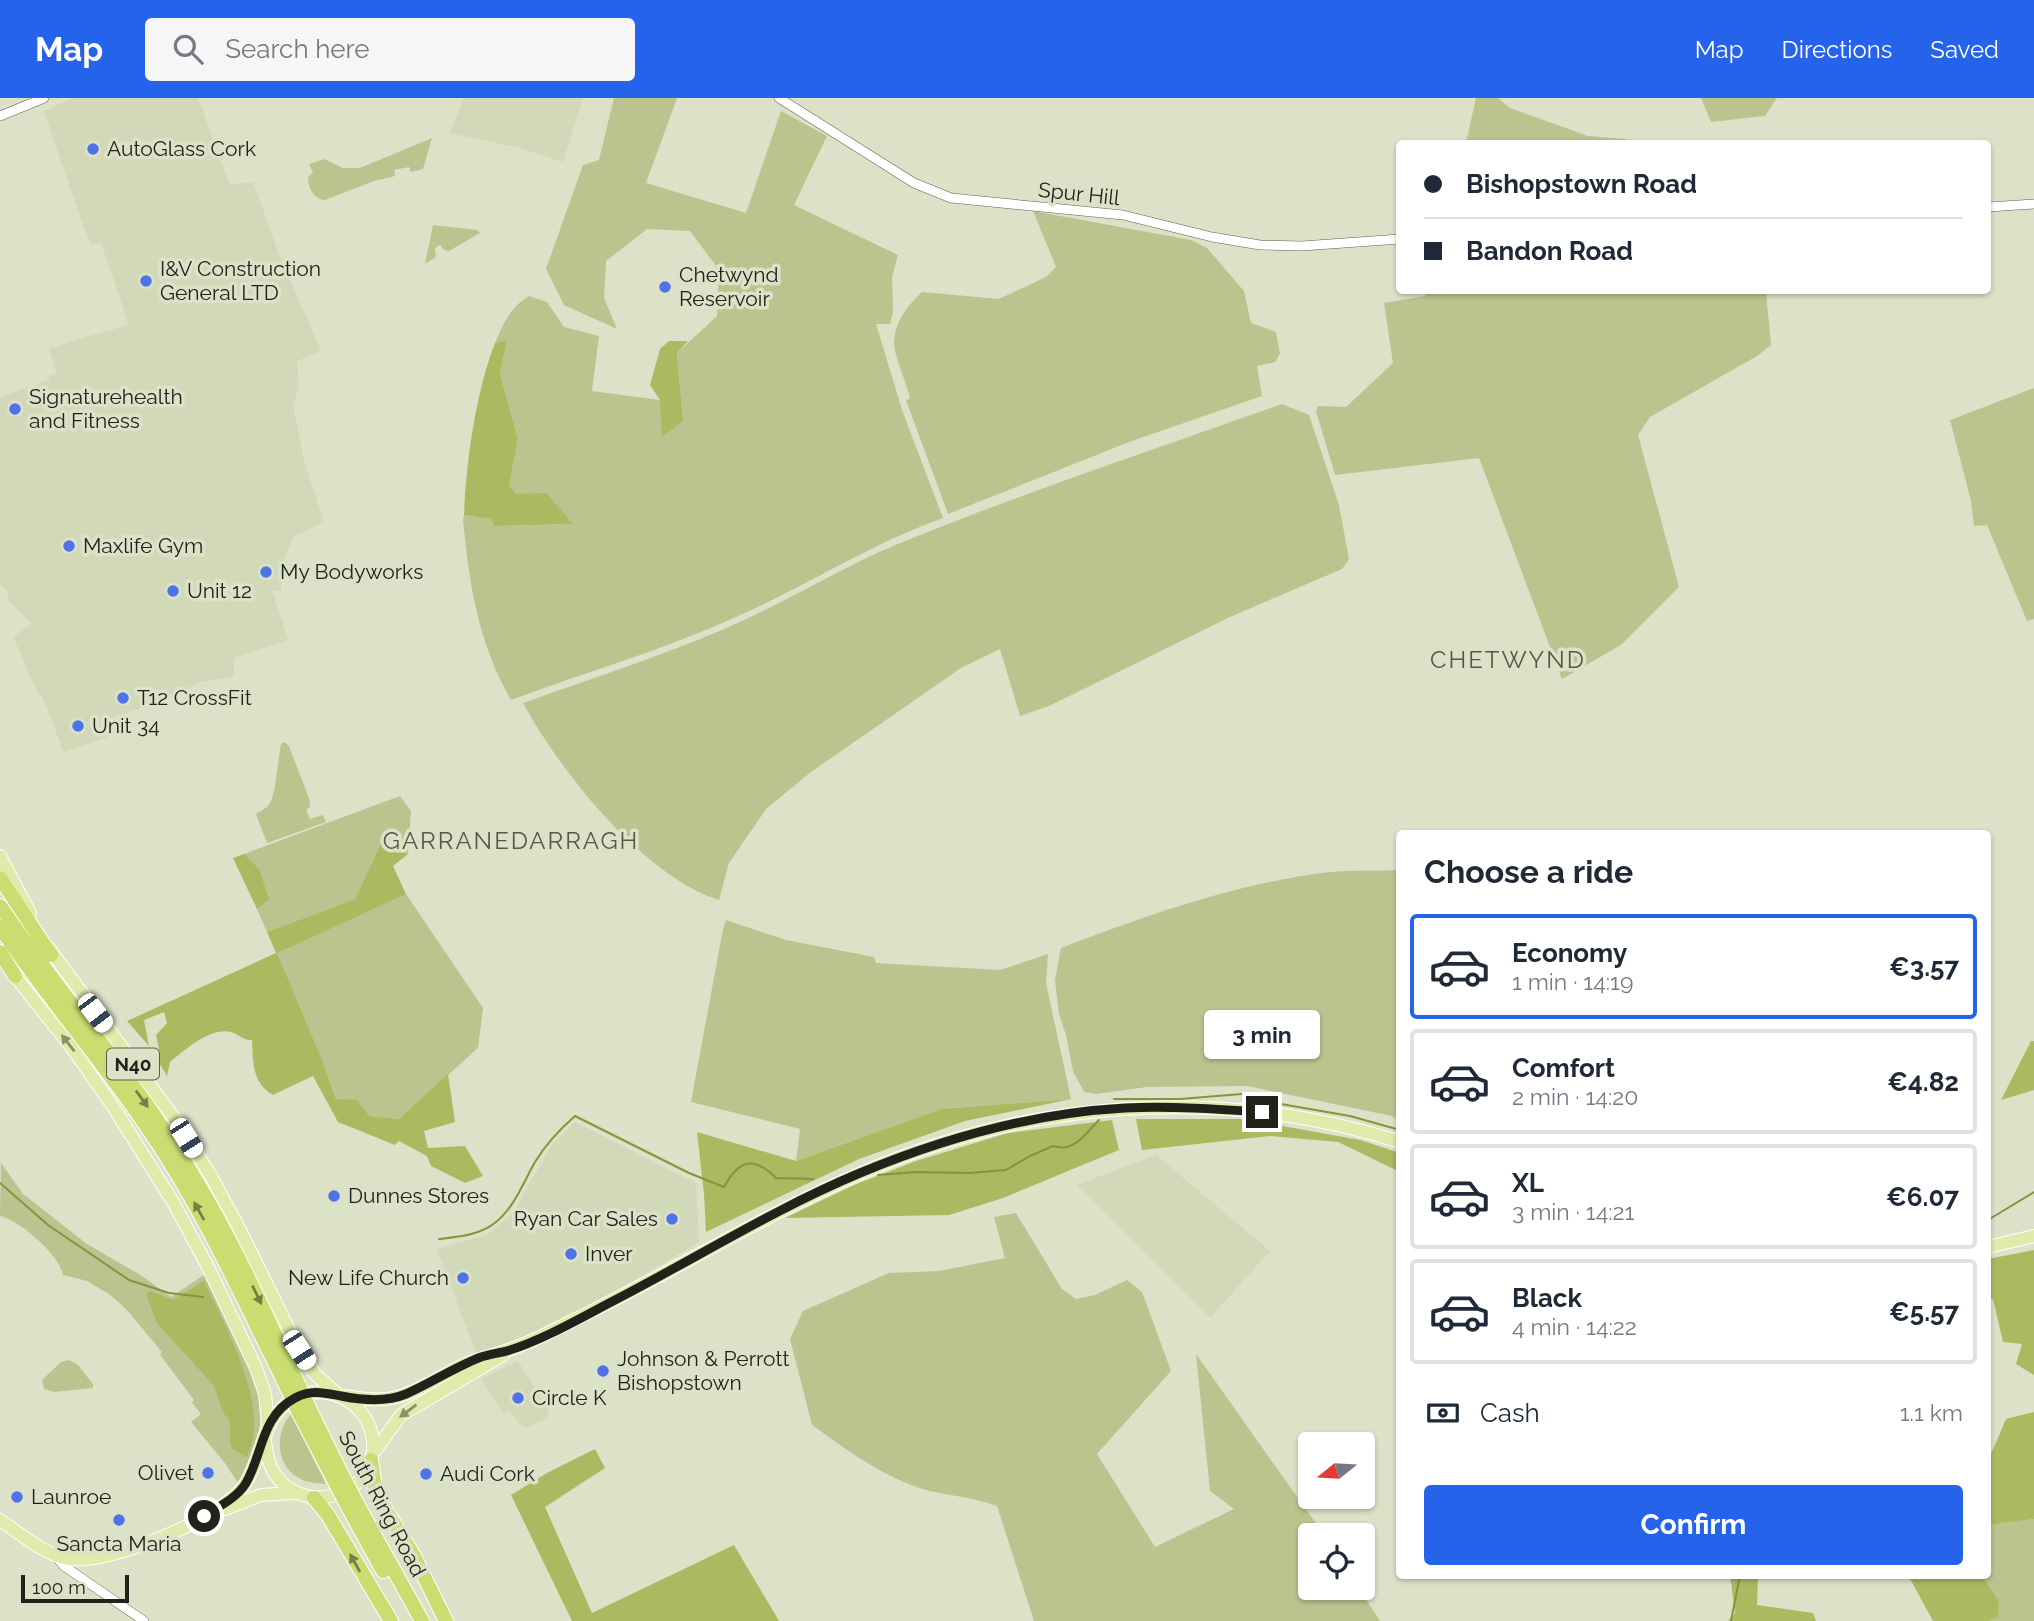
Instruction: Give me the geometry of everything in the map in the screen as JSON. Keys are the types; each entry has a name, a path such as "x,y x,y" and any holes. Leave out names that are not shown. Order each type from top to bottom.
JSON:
{"highway":[{"path":"0,878 51,955"},
{"name":"South Ring Road","path":"0,906 145,1102 190,1170 236,1253 289,1378 337,1476 422,1621"},
{"name":"South Ring Road","path":"0,928 118,1085 175,1169 289,1378"},
{"path":"0,954 15,976"},
{"path":"371,1458 376,1494 414,1556 446,1621"},
{"path":"314,1498 328,1515 391,1621"},
{"name":"South Ring Road","path":"352,1503 411,1621"}],"main road":[{"path":"0,856 51,955"},
{"name":"N40","path":"51,955 174,1118 211,1176 299,1350 315,1374 339,1396"},
{"name":"N40","path":"15,976 72,1048 114,1108 173,1202 257,1368 265,1394 266,1431"},
{"path":"266,1431 267,1457 273,1471 287,1487 296,1493 314,1498 332,1497 348,1491 362,1478 371,1458 401,1415 509,1351 858,1174 988,1129 1044,1118 1124,1108 1208,1108 1262,1112 1323,1122 1396,1141"},
{"path":"1991,1246 2034,1236"},
{"path":"0,1520 55,1555 68,1559 91,1558 144,1545 207,1514 234,1496 246,1484 266,1431 286,1404 301,1395 319,1392 381,1400 392,1398 483,1356 509,1351"},
{"path":"339,1396 356,1407 367,1422 373,1443 371,1458"},
{"path":"207,1514 261,1495 296,1493"}],"street":[{"path":"0,116 44,98"},
{"name":"Spur Hill","path":"779,98 914,183 951,198 1123,215 1212,237 1260,245 1302,246 1396,239"},
{"path":"1991,207 2034,204"},
{"path":"55,1555 58,1562 144,1621"},
{"path":"86,1581 84,1572 91,1558"}],"shaded area":[{"path":"73,98 198,98 230,185 253,182 280,257 321,351 297,361 299,388 293,405 305,464 324,522 294,536 285,557 281,591 272,591 288,640 234,658 234,677 201,682 153,707 152,704 110,719 110,736 64,752 42,696 37,691 13,637 32,624 7,599 9,593 0,584 0,397 49,380 49,376 57,374 49,349 129,325 101,242 91,245 44,111"},
{"path":"464,98 583,98 563,162 516,147 450,133"},
{"path":"614,98 677,98 646,183 746,213 781,111 827,136 794,205 898,255 892,277 893,312 890,324 876,324 902,410 943,518 890,540 762,605 708,629 511,700 490,656 477,612 468,567 464,515 491,519 494,526 572,524 517,494 509,486 518,439 500,374 507,342 495,343 505,322 517,305 529,296 547,302 564,327 599,336 592,391 660,400 683,421 677,353 717,316 719,270 690,231 647,229 606,261 604,298 617,329 564,305 546,269 583,165 599,160"},
{"path":"1476,98 1498,98 1510,108 1588,136 1626,140 1467,140"},
{"path":"1701,98 1777,98 1765,116 1711,122"},
{"path":"432,138 423,169 411,172 409,167 394,170 395,176 325,200 318,198 310,189 308,177 313,173 309,164 324,159 343,168 360,168"},
{"path":"1033,211 1191,240 1207,248 1244,291 1251,323 1276,332 1280,354 1275,362 1257,366 1262,396 1129,442 948,514 906,400 910,398 896,355 896,329 907,309 922,292 999,299 1046,277 1056,267"},
{"path":"433,225 477,230 480,233 449,251 440,245 435,248 436,257 425,264"},
{"path":"1766,294 1771,345 1757,356 1650,417 1638,435 1679,587 1621,645 1562,679 1479,458 1335,475 1316,411 1318,406 1346,407 1393,363 1384,303 1425,296"},
{"path":"2034,388 2034,619 2027,621 1987,525 1974,526 1971,501 1950,420"},
{"path":"1282,404 1309,415 1339,505 1349,559 1342,569 1230,617 1049,706 1020,716 1000,649 961,668 811,772 766,809 729,863 719,900 690,887 662,869 606,818 559,759 523,703 715,633 878,553 945,525"},
{"path":"284,742 289,746 310,801 310,807 306,810 310,819 323,815 326,822 267,843 256,814 270,803 272,798 281,744"},
{"path":"400,796 411,811 408,854 384,837 355,899 267,932 257,909 268,898 244,854"},
{"path":"1396,870 1396,1118 1247,1086 1147,1087 1096,1094 1084,1092 1073,1071 1059,1014 1055,980 1061,948 1159,912 1227,892 1330,872"},
{"path":"406,894 483,1008 478,1048 399,1119 369,1116 336,1099 276,952"},
{"path":"726,920 786,940 874,957 876,963 1000,970 1048,954 1046,983 1071,1099 941,1109 796,1161 800,1129 691,1102"},
{"path":"575,1122 696,1183 699,1242 568,1320 477,1355 437,1249 487,1235 513,1213 552,1144"},
{"path":"1156,1155 1270,1251 1210,1318 1077,1185"},
{"path":"1,1163 23,1194 87,1244 142,1276 171,1297 204,1275 256,1382 260,1402 261,1417 255,1449 243,1478 238,1483 191,1422 201,1414 192,1403 194,1400 160,1355 162,1352 126,1309 109,1294 87,1281 63,1275 55,1258 38,1240 17,1224 0,1216"},
{"path":"1016,1213 1062,1289 1076,1299 1095,1295 1127,1280 1142,1292 1171,1371 1097,1454 1155,1547 1234,1509 1210,1491 1196,1354 1298,1498 1298,1509 1306,1509 1316,1523 1298,1523 1298,1600 1366,1600 1380,1621 1034,1621 997,1506 921,1489 898,1479 860,1458 812,1425 790,1339 803,1311 889,1273 939,1271 1005,1258 994,1217"},
{"path":"69,1360 78,1365 93,1384 93,1388 54,1392 44,1389 42,1380 61,1362"},
{"path":"518,1361 550,1413 545,1419 528,1427 521,1425 509,1411 504,1414 481,1379"},
{"path":"291,1414 326,1484 302,1480 285,1465 280,1439"},
{"path":"2034,1519 2034,1621 1988,1621 1998,1617 1999,1601 1985,1579 1991,1579 1991,1525"}],"green space":[{"path":"507,341 500,374 518,439 509,486 517,494 546,493 573,524 494,526 491,519 464,515 470,450 482,383 495,343"},
{"path":"669,341 688,341 677,353 683,421 662,437 660,400 650,385 660,349"},
{"path":"383,839 408,854 393,866 406,894 277,953 336,1099 357,1100 369,1116 399,1119 448,1074 455,1122 424,1131 428,1148 465,1146 483,1176 465,1183 431,1166 427,1156 399,1141 395,1145 338,1122 313,1076 273,1095 257,1078 252,1040 223,1031 206,1036 170,1062 167,1076 158,1061 160,1054 156,1035 167,1023 164,1012 144,1020 149,1046 127,1021 276,953 267,932 355,899"},
{"path":"244,854 259,869 269,899 257,909 233,858"},
{"path":"2031,1041 2034,1041 2034,1090 2001,1100"},
{"path":"1071,1099 965,1121 859,1159 706,1232 697,1132 796,1161 941,1109"},
{"path":"1136,1119 1243,1119 1360,1140 1396,1152 1396,1170 1338,1142 1270,1136 1142,1150"},
{"path":"1112,1120 1119,1150 1003,1198 949,1215 785,1218 854,1185 916,1161 1008,1133"},
{"path":"2034,1250 2034,1375 2016,1364 2022,1344 2003,1342 1991,1299 1991,1258"},
{"path":"204,1281 233,1343 250,1391 254,1414 253,1437 247,1457 232,1449 230,1422 222,1410 214,1386 157,1323 146,1294 151,1291 173,1300"},
{"path":"2034,1412 2034,1519 1991,1525 1991,1454 2006,1419"},
{"path":"595,1449 605,1468 545,1507 592,1613 734,1545 779,1621 572,1621 511,1495"},
{"path":"1731,1579 1758,1579 1757,1605 1813,1613 1816,1621 1728,1621 1735,1613"},
{"path":"1910,1579 1985,1579 1999,1601 1998,1617 1988,1621 1933,1621"}],"waterway":[{"path":"1114,1099 1180,1099 1254,1093 1281,1104 1350,1116 1396,1129"},
{"path":"439,1239 476,1233 496,1222 513,1202 544,1149 575,1116 689,1173 724,1187 735,1171 747,1164 760,1166 776,1178 813,1179"},
{"path":"878,1175 1006,1170 1053,1146 1067,1147 1073,1144 1099,1120"},
{"path":"0,1183 48,1225 129,1280 169,1293 203,1297"},
{"path":"1991,1218 2034,1192"},
{"path":"1731,1621 1739,1579"}],"place":[{"name":"AutoGlass Cork","path":"93,149"},
{"name":"I&V Construction General LTD","path":"146,281"},
{"name":"Chetwynd Reservoir","path":"665,287"},
{"name":"Signaturehealth and Fitness","path":"15,409"},
{"name":"Maxlife Gym","path":"69,546"},
{"name":"My Bodyworks","path":"266,572"},
{"name":"Unit 12","path":"173,591"},
{"name":"T12 CrossFit","path":"123,698"},
{"name":"Unit 34","path":"78,726"},
{"name":"Dunnes Stores","path":"334,1196"},
{"name":"Ryan Car Sales","path":"672,1219"},
{"name":"Inver","path":"571,1254"},
{"name":"New Life Church","path":"463,1278"},
{"name":"Johnson & Perrott Bishopstown","path":"603,1371"},
{"name":"Circle K","path":"518,1398"},
{"name":"Olivet","path":"208,1473"},
{"name":"Audi Cork","path":"426,1474"},
{"name":"Launroe","path":"17,1497"},
{"name":"Sancta Maria","path":"119,1520"}],"district":[{"name":"CHETWYND","path":"1508,660"},
{"name":"GARRANEDARRAGH","path":"511,841"}],"route":[{"path":"204,1516 242,1488 273,1417 293,1399 319,1392 381,1400 401,1396 483,1356 509,1351 556,1329 772,1216 893,1160 988,1129 1078,1113 1124,1108 1208,1108 1262,1112"}]}
